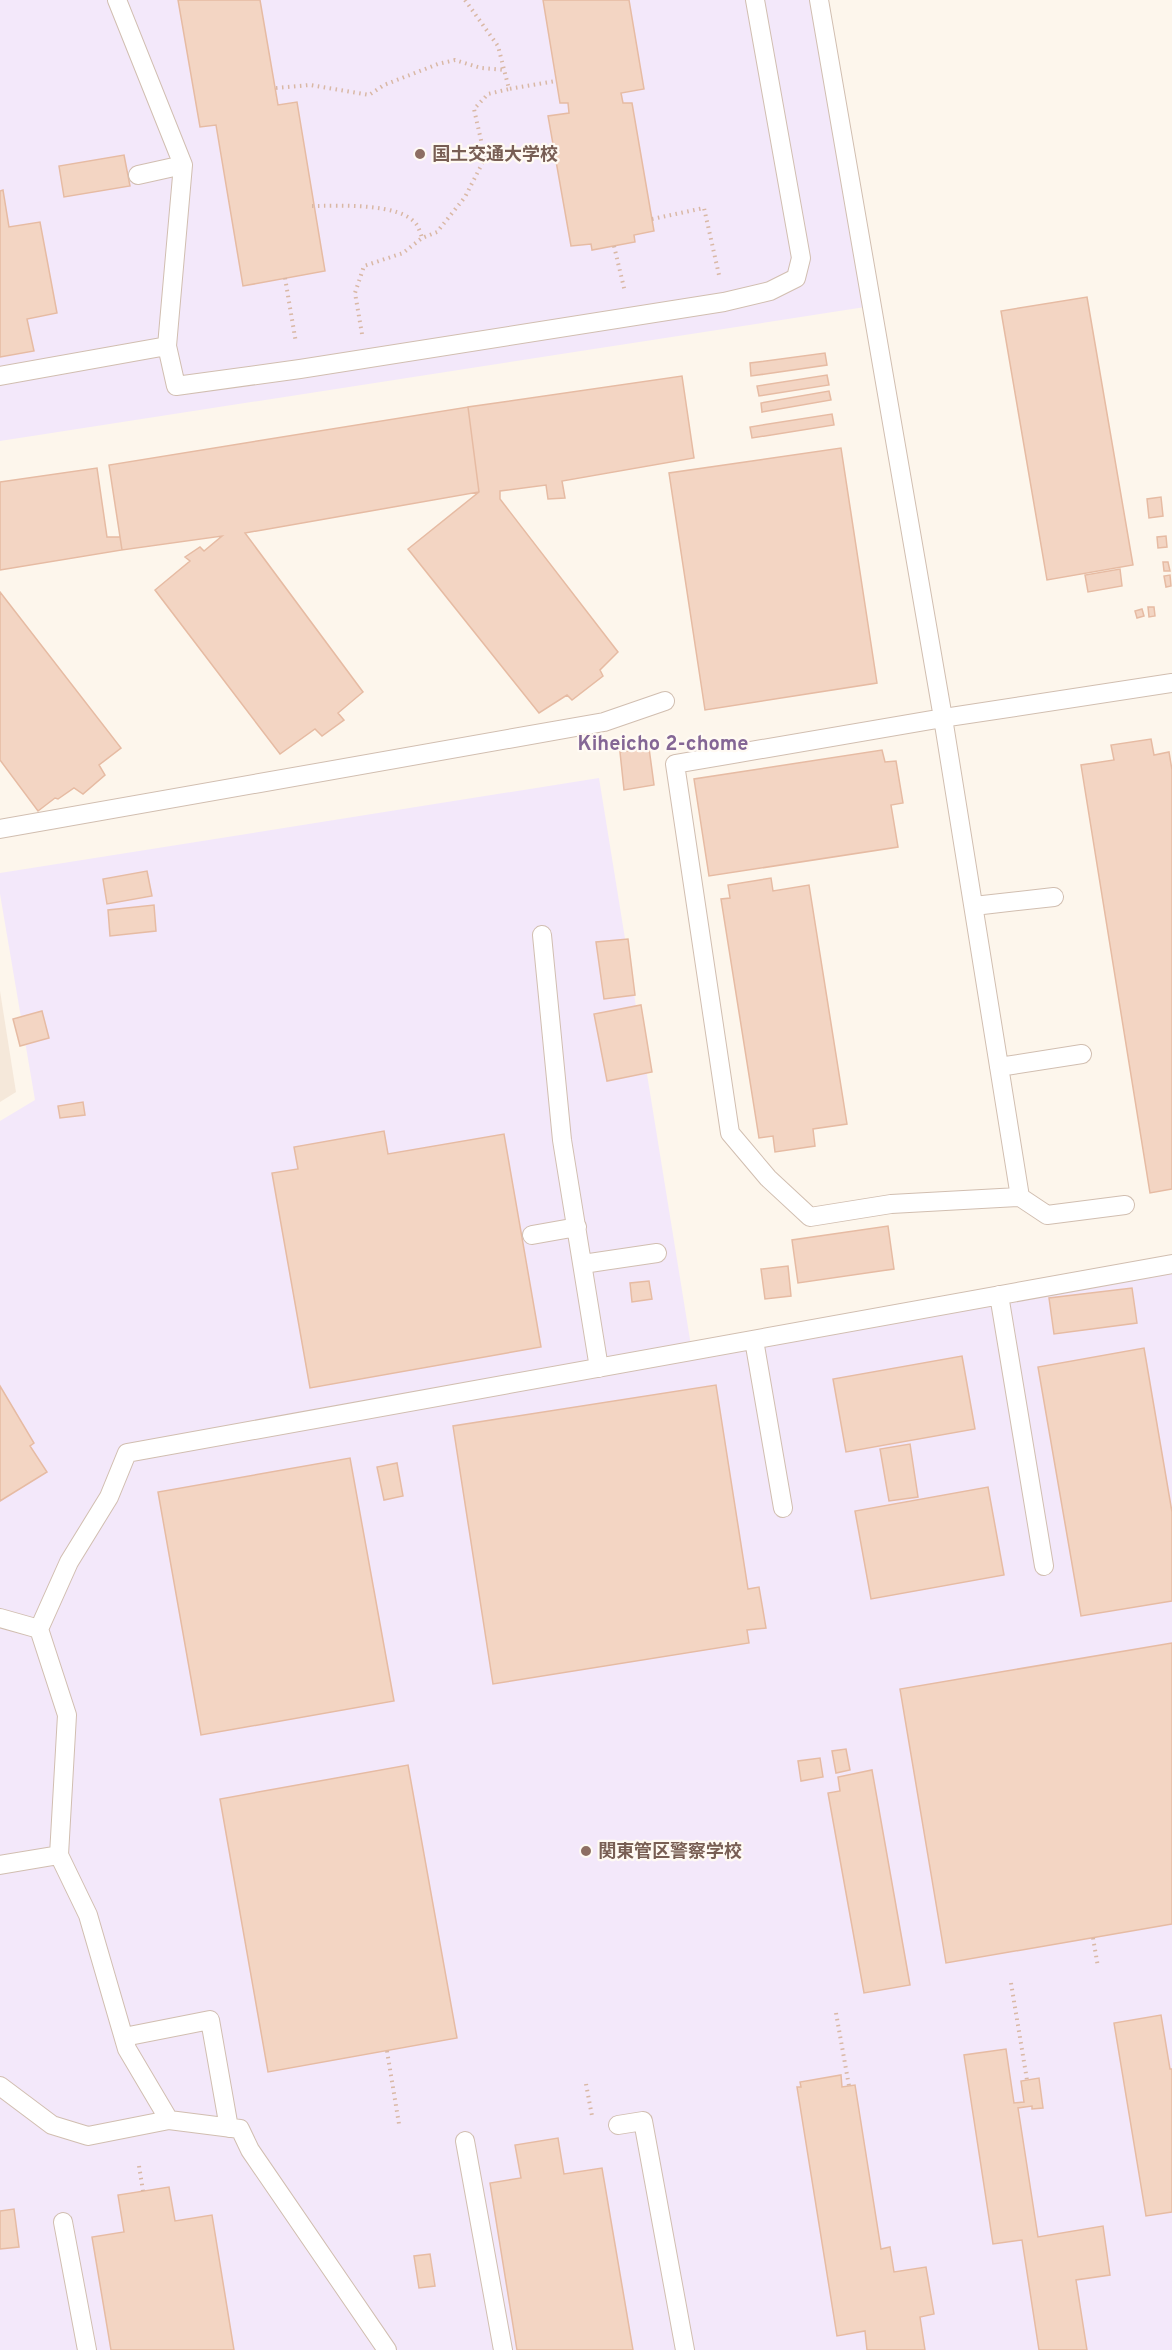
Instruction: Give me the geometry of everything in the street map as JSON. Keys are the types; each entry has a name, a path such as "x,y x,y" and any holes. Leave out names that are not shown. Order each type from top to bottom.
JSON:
{"lane":[{"path":"117,0 183,165 167,346 176,386 300,369 630,315 724,302 770,291 796,278 801,258 755,0"},
{"path":"819,0 943,718 1020,1197"},
{"path":"138,175 183,165"},
{"path":"0,376 167,346"},
{"path":"1125,1205 1047,1215 1020,1197 891,1204 810,1217 768,1178 730,1133 675,764 943,718 1172,683"},
{"path":"0,829 604,722 665,701"},
{"path":"974,906 1054,897"},
{"path":"542,935 562,1140 599,1368"},
{"path":"999,1067 1082,1054"},
{"path":"532,1235 577,1227"},
{"path":"582,1264 657,1252"},
{"path":"169,2120 127,2049 88,1915 59,1855 67,1715 39,1629 69,1562 109,1497 127,1454 1172,1264"},
{"path":"999,1295 1044,1566"},
{"path":"754,1340 783,1508"},
{"path":"0,1618 39,1629"},
{"path":"0,1865 59,1855"},
{"path":"124,2037 210,2020 229,2128"},
{"path":"0,2086 52,2125 88,2136 169,2120 240,2129 250,2150 387,2350"},
{"path":"618,2125 644,2121 685,2350"},
{"path":"465,2141 503,2350"},
{"path":"63,2222 87,2350"}],"path":[{"path":"465,0 498,46 509,89"},
{"path":"276,88 310,85 369,95 384,85 438,64 455,60 481,68 505,70"},
{"path":"365,358 356,293 364,267 403,254 422,238 436,232 465,197 485,158 474,109 488,94 556,81"},
{"path":"312,206 370,206 400,214 416,224 422,238"},
{"path":"652,219 704,208 724,302"},
{"path":"614,246 630,315"},
{"path":"285,278 300,369"},
{"path":"1093,1938 1098,1967"},
{"path":"1011,1983 1027,2080"},
{"path":"836,2013 849,2086"},
{"path":"387,2051 399,2124"},
{"path":"139,2166 143,2191"}],"shaded area":[{"name":"国土交通大学校","path":"0,0 814,0 865,307 0,441"},
{"name":"関東管区警察学校","path":"599,778 692,1352 1172,1269 1172,2350 0,2350 0,1121 35,1100 0,894 0,873"},
{"path":"0,991 16,1092 0,1102"}],"building":[{"path":"178,0 260,0 278,105 297,102 325,271 243,286 216,125 200,127"},
{"path":"543,0 629,0 644,89 621,93 623,103 632,103 654,231 634,235 635,242 592,250 591,244 571,246 548,116 569,113 568,103 560,103"},
{"path":"124,155 130,186 64,197 59,166"},
{"path":"3,190 9,227 40,222 57,313 27,319 34,351 0,357 0,191"},
{"path":"1087,297 1133,565 1047,580 1001,311"},
{"path":"825,353 827,365 751,376 750,363"},
{"path":"827,375 829,385 759,396 757,386"},
{"path":"682,376 694,458 562,481 565,498 548,499 546,485 500,491 500,499 618,652 600,670 603,676 572,700 567,695 539,713 408,549 479,492 468,407"},
{"path":"829,391 831,400 762,412 761,403"},
{"path":"468,407 479,492 245,533 363,692 338,713 344,720 322,736 315,729 280,754 155,590 190,561 185,557 200,547 204,551 222,536 122,550 109,465"},
{"path":"832,414 834,425 752,438 750,427"},
{"path":"841,448 877,683 705,710 669,473"},
{"path":"97,468 107,537 120,537 122,550 0,570 0,482"},
{"path":"1161,497 1163,516 1149,518 1147,499"},
{"path":"1166,536 1167,547 1158,548 1157,537"},
{"path":"1163,562 1168,562 1170,571 1164,571"},
{"path":"1120,569 1122,586 1088,592 1085,575"},
{"path":"1170,575 1171,586 1166,587 1164,576"},
{"path":"0,592 121,748 99,765 105,775 83,794 74,788 58,799 55,798 38,811 0,760"},
{"path":"1148,607 1154,607 1155,616 1149,617"},
{"path":"1142,609 1144,616 1137,618 1135,611"},
{"path":"1151,739 1154,755 1169,752 1172,770 1172,1189 1150,1193 1081,765 1114,760 1111,745"},
{"path":"649,748 654,785 624,790 620,752"},
{"path":"882,750 885,762 896,761 903,803 891,805 898,847 709,876 694,779"},
{"path":"147,871 152,896 107,904 103,879"},
{"path":"771,878 773,891 809,885 847,1124 813,1129 815,1146 775,1152 773,1136 759,1138 721,899 730,898 728,885"},
{"path":"154,905 156,931 110,936 108,910"},
{"path":"628,939 635,995 604,999 596,942"},
{"path":"641,1005 652,1072 607,1081 594,1014"},
{"path":"42,1011 49,1038 20,1046 13,1019"},
{"path":"83,1102 85,1115 60,1118 58,1106"},
{"path":"384,1131 388,1154 504,1134 541,1347 310,1388 272,1173 298,1169 294,1147"},
{"path":"888,1226 894,1269 798,1283 792,1240"},
{"path":"788,1266 791,1296 765,1299 761,1269"},
{"path":"649,1281 652,1299 632,1302 630,1283"},
{"path":"1132,1288 1137,1323 1054,1334 1049,1298"},
{"path":"1144,1348 1172,1512 1172,1601 1081,1616 1038,1367"},
{"path":"962,1356 975,1429 846,1452 833,1379"},
{"path":"716,1385 748,1589 759,1587 766,1628 747,1630 749,1643 493,1684 453,1426"},
{"path":"0,1386 34,1443 30,1446 47,1472 0,1501"},
{"path":"910,1444 918,1497 889,1501 880,1449"},
{"path":"350,1458 394,1701 201,1735 158,1492"},
{"path":"397,1463 403,1496 384,1500 377,1467"},
{"path":"988,1487 1004,1575 871,1599 855,1511"},
{"path":"1172,1643 1172,1924 946,1963 900,1689"},
{"path":"846,1749 850,1770 836,1773 832,1751"},
{"path":"820,1758 823,1777 801,1781 798,1761"},
{"path":"408,1765 457,2038 268,2072 220,1799"},
{"path":"872,1770 910,1985 864,1993 828,1793 840,1791 838,1777"},
{"path":"1161,2015 1170,2069 1172,2069 1172,2212 1146,2216 1114,2023"},
{"path":"1006,2049 1014,2103 1024,2102 1021,2081 1039,2078 1043,2108 1032,2109 1032,2106 1018,2108 1038,2237 1103,2226 1110,2275 1076,2280 1087,2350 1039,2350 1022,2240 993,2244 964,2055"},
{"path":"841,2075 842,2087 855,2085 881,2249 890,2247 894,2272 926,2267 934,2314 920,2317 925,2350 867,2350 865,2331 837,2336 797,2087 801,2087 800,2082"},
{"path":"558,2138 564,2174 602,2168 633,2350 517,2350 490,2183 521,2178 515,2145"},
{"path":"169,2187 175,2221 212,2215 234,2350 111,2350 92,2237 124,2232 118,2195"},
{"path":"14,2209 19,2247 0,2249 0,2211"},
{"path":"430,2254 435,2286 419,2288 414,2256"}],"place":[{"name":"国土交通大学校","path":"420,154"},
{"name":"関東管区警察学校","path":"586,1851"}],"district":[{"name":"Kiheicho 2-chome","path":"663,743"}]}
